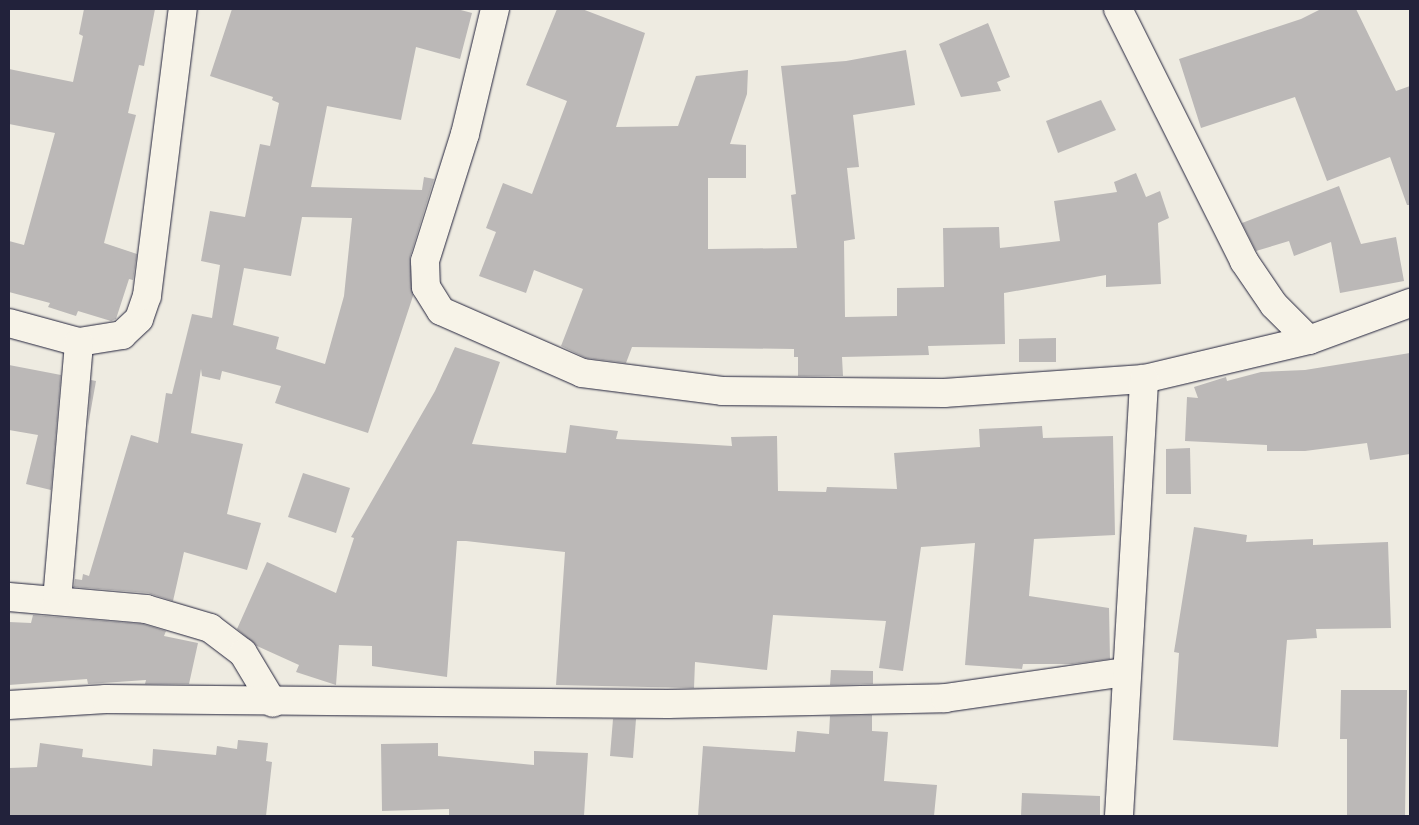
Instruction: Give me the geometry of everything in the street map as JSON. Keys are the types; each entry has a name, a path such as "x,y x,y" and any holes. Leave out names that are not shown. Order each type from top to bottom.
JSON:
{"street":[{"path":"9,323 79,342 122,335 139,319 147,296 183,9"},
{"path":"494,9 465,134 426,261 426,286 441,310 582,373 722,391 944,393 1144,379 1309,340 1410,303"},
{"path":"1118,9 1244,261 1274,305 1309,340"},
{"path":"57,600 79,342"},
{"path":"1119,816 1144,379"},
{"path":"9,597 146,609 210,628 243,653 273,703"},
{"path":"9,705 106,699 273,703 668,704 945,698 1126,672"}],"building":[{"path":"84,9 155,9 144,66 139,65 128,113 136,115 104,243 137,254 133,280 129,279 116,319 111,321 78,311 76,316 48,307 50,303 9,292 9,241 24,245 55,133 9,124 9,69 73,82 83,36 79,34"},
{"path":"232,9 457,9 472,13 460,59 416,47 401,120 327,106 311,187 422,190 424,177 434,179 410,257 413,296 368,433 275,403 281,386 222,371 220,380 202,376 201,369 191,433 243,444 227,514 261,523 247,570 184,552 173,601 148,593 74,587 75,579 82,580 83,574 89,576 131,435 158,443 166,393 172,394 192,314 212,318 220,265 201,261 210,211 245,217 260,144 270,146 279,103 272,100 273,97 210,76","holes":["302,217 352,218 344,296 325,364 276,349 279,337 233,325 244,268 291,276"]},
{"path":"557,9 582,9 645,33 616,127 678,126 696,76 748,70 747,94 730,144 746,145 746,178 708,178 708,249 797,248 791,195 796,194 781,66 846,61 906,50 915,105 853,115 859,167 847,168 855,239 844,241 845,317 897,316 897,288 944,287 943,228 999,227 1000,248 1060,241 1054,201 1117,192 1114,182 1136,173 1146,197 1160,191 1169,218 1158,223 1161,284 1106,287 1106,275 1004,293 1005,344 928,346 929,355 842,357 843,376 798,376 798,357 794,357 794,349 632,347 626,363 586,358 561,346 583,289 534,270 526,293 479,276 496,232 486,228 503,183 532,194 567,101 526,85"},
{"path":"1321,9 1356,9 1396,91 1410,86 1410,205 1407,205 1390,157 1327,181 1295,97 1201,128 1179,59 1301,19"},
{"path":"988,23 1010,77 997,82 1001,91 961,97 939,44"},
{"path":"1101,100 1116,130 1058,153 1046,121"},
{"path":"1339,186 1361,244 1396,237 1404,281 1340,293 1331,242 1294,256 1289,241 1256,251 1242,223"},
{"path":"1056,338 1056,362 1019,362 1019,339"},
{"path":"455,347 500,362 472,444 566,453 570,425 618,431 616,439 732,446 731,437 777,436 778,491 826,492 827,487 897,489 894,453 980,447 979,429 1042,426 1043,438 1113,436 1115,535 1034,539 1029,596 1109,608 1110,659 1072,664 1023,664 1022,669 965,665 975,543 921,547 903,671 879,668 886,621 773,615 767,670 695,662 694,688 556,685 565,552 457,541 447,677 372,666 372,646 339,645 336,685 296,672 299,665 257,646 237,629 267,562 336,593 354,538 351,537 435,391"},
{"path":"1410,353 1410,454 1370,460 1367,443 1305,451 1267,451 1267,445 1185,441 1187,397 1198,398 1194,387 1226,377 1227,381 1261,372 1305,370"},
{"path":"9,365 61,375 51,490 26,484 38,435 9,430"},
{"path":"91,380 96,381 88,426"},
{"path":"1190,448 1191,494 1166,494 1166,449"},
{"path":"303,473 350,488 336,533 288,517"},
{"path":"1194,527 1247,535 1246,542 1313,539 1313,545 1388,542 1391,628 1316,629 1317,638 1287,640 1278,747 1173,740 1179,653 1174,652"},
{"path":"33,615 143,624 166,631 164,636 198,643 189,684 145,684 146,680 88,684 87,679 9,685 9,622 31,623"},
{"path":"831,670 873,671 873,684 830,685"},
{"path":"1341,690 1407,690 1405,816 1347,816 1347,739 1340,739"},
{"path":"872,715 872,731 888,732 884,781 937,785 934,816 698,816 703,746 795,752 797,731 829,734 830,716"},
{"path":"613,719 636,719 633,758 610,756"},
{"path":"238,740 268,743 266,761 272,762 266,816 9,815 9,768 37,767 40,743 83,749 82,757 152,766 153,749 216,755 217,746 237,749"},
{"path":"438,743 438,756 534,765 534,751 588,753 584,816 449,816 449,809 382,811 381,744"},
{"path":"1022,793 1100,796 1100,816 1021,816"}]}
